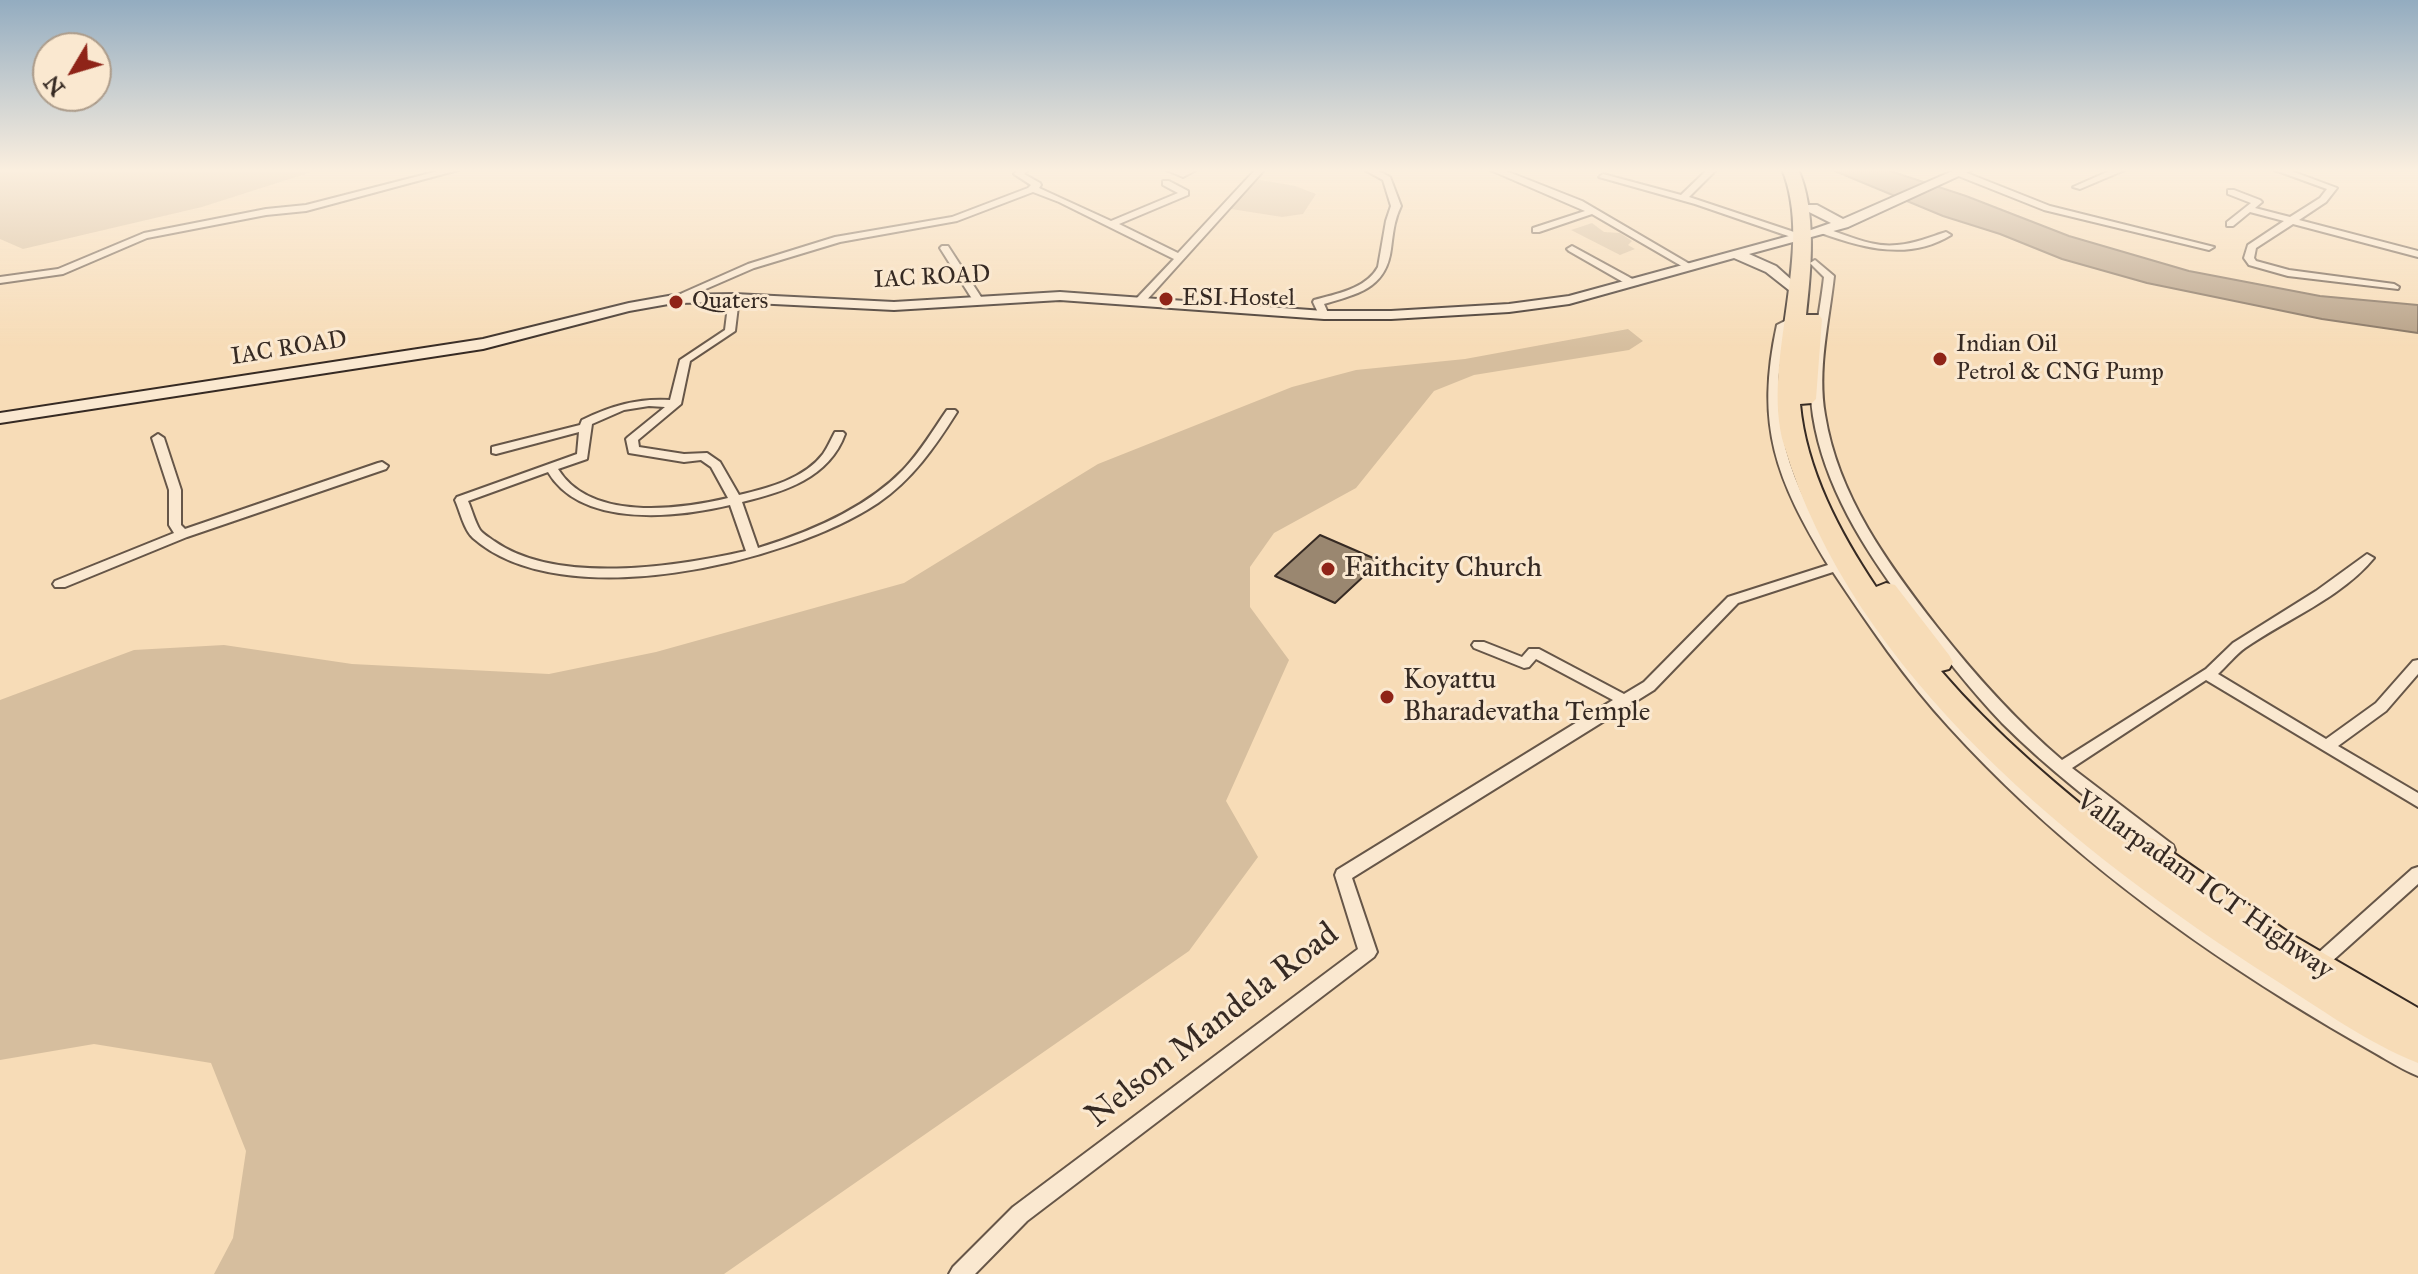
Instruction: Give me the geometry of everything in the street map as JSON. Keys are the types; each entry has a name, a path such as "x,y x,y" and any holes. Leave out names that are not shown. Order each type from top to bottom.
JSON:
{"highway":[{"name":"Vallarpadam ICT Highway","path":"1813,228 1815,263 1804,395 1808,434 1844,524 1919,637 1973,702 2054,779 2156,859 2281,945 2418,1026"},
{"name":"Vallarpadam ICT Highway","path":"1813,228 1797,306 1788,383 1796,445 1809,487 1832,535 1860,585 1902,645 1968,718 2102,840 2174,895 2280,967 2418,1047"}],"main road":[{"name":"IAC ROAD","path":"0,418 483,344 629,307 674,299 734,298 894,306 1060,296 1324,315 1391,315 1509,308 1569,300 1634,284 1809,228"},
{"path":"1736,254 1771,269 1797,306"}],"street":[{"path":"0,280 60,272 144,236 182,228"},
{"path":"674,299 751,266 838,239 899,228"},
{"path":"1120,228 1180,258"},
{"path":"1140,301 1207,228"},
{"path":"1324,315 1318,302 1379,276 1387,228"},
{"path":"1536,230 1541,228"},
{"path":"1623,228 1688,266"},
{"path":"1817,228 1880,250 1905,250 1946,235"},
{"path":"2132,228 2209,247"},
{"path":"2282,228 2251,247 2249,258 2252,263 2288,273 2394,287"},
{"path":"2322,228 2418,254"},
{"path":"945,248 978,300"},
{"path":"1572,249 1634,284"},
{"path":"1815,263 1829,276 1818,370 1819,414 1829,457 1853,513 1881,564 1989,699 2062,767 2263,920 2418,1015"},
{"path":"734,298 730,331 685,360 675,404 632,439 633,450 684,458 703,456 716,465 734,498 753,553"},
{"path":"1797,306 1782,325 1774,360 1772,398 1776,433 1786,470 1803,511 1835,567 1893,653 1951,720 2022,790 2108,866 2207,942 2327,1019 2418,1067"},
{"path":"675,404 645,402 622,405 586,422 583,456 478,492 461,500 463,510 481,540 528,566 603,574 683,569 778,546 841,519 886,492 924,456 951,412"},
{"path":"496,450 586,427"},
{"path":"551,468 563,486 585,498 634,512 673,512 734,498 804,476 832,453 839,434"},
{"path":"158,438 175,490 175,525 182,534"},
{"path":"60,584 182,534 382,466"},
{"path":"2062,767 2200,677 2208,675 2233,650 2287,613 2338,585 2367,558"},
{"name":"Nelson Mandela Road","path":"960,1274 1020,1214 1368,952 1343,875 1649,686 1733,600 1835,567"},
{"path":"1479,645 1524,663 1534,652 1626,701"},
{"path":"2329,748 2333,740 2381,707 2418,665"},
{"path":"2208,675 2418,801"},
{"path":"2324,958 2418,874"}],"shaded area":[{"path":"0,228 111,228 23,249 0,239"},
{"path":"1599,228 1604,232 1620,233 1632,241 1628,245 1635,249 1620,255 1571,230"},
{"path":"1982,228 2050,228 2189,271 2320,296 2418,305 2418,333 2322,319 2147,283 2062,259"},
{"path":"1628,329 1643,341 1629,350 1474,375 1434,391 1356,488 1274,533 1250,567 1250,607 1289,660 1226,801 1258,857 1189,951 724,1274 214,1274 233,1238 246,1151 211,1063 94,1044 0,1060 0,700 134,650 224,645 352,664 549,674 656,652 904,583 1098,464 1292,387 1356,370 1465,359"}],"building":[{"name":"Faithcity Church","path":"1320,535 1380,561 1335,603 1275,576"}],"place":[{"name":"ESI Hostel","path":"1166,299"},
{"name":"Quaters","path":"676,302"},
{"name":"Indian Oil Petrol & CNG Pump","path":"1940,359"},
{"name":"Faithcity Church","path":"1328,569"},
{"name":"Koyattu Bharadevatha Temple","path":"1387,697"}]}
